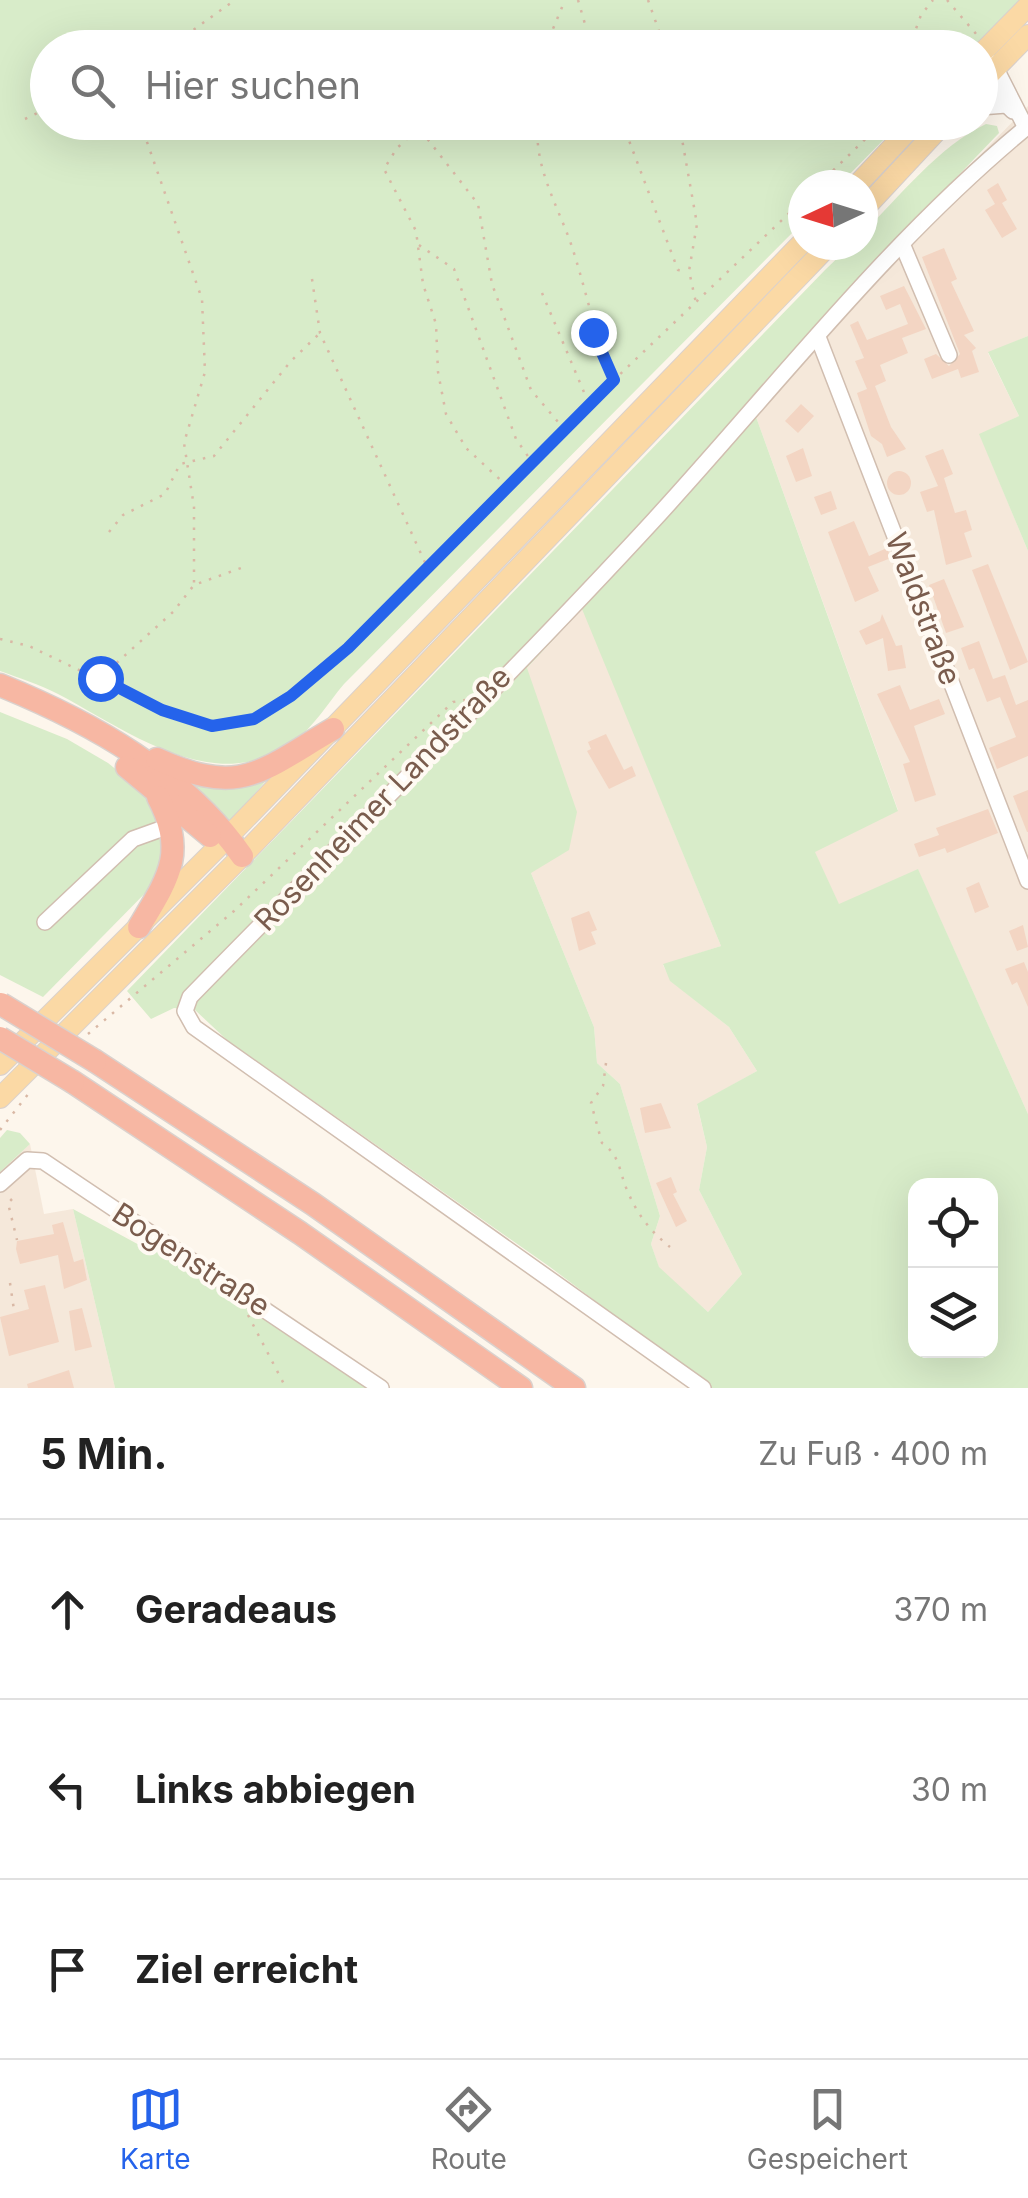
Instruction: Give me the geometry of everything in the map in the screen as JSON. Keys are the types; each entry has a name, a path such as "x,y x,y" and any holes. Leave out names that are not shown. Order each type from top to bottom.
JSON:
{"highway":[{"path":"0,685 185,772 234,778 262,772 332,729"},
{"path":"0,701 71,731 230,846"},
{"path":"121,745 182,789 230,846"},
{"path":"139,927 164,885 175,852 172,824 154,789"},
{"path":"1,1004 95,1061 359,1235 574,1388"},
{"path":"0,1038 300,1232 520,1388"}],"main road":[{"path":"998,49 1028,6"},
{"path":"998,58 1028,35"},
{"path":"871,170 899,140"},
{"path":"878,194 928,140"},
{"path":"0,1098 332,729 788,258"},
{"path":"0,1064 139,927 230,846 815,260"}],"street":[{"path":"998,88 1026,125"},
{"path":"998,92 1026,125"},
{"path":"998,106 1006,105"},
{"name":"Rosenheimer Landstraße","path":"703,1388 194,1027 185,1011 190,998 630,547 903,246 1026,125"},
{"path":"903,246 950,355"},
{"name":"Waldstraße","path":"818,338 1028,881"},
{"path":"45,922 133,839 172,824"},
{"name":"Bogenstraße","path":"0,1184 27,1160 42,1162 382,1388"}],"path":[{"path":"193,30 235,0"},
{"path":"552,30 564,0"},
{"path":"578,0 587,30"},
{"path":"648,0 658,30"},
{"path":"916,30 933,0"},
{"path":"947,0 963,30"},
{"path":"25,119 30,117"},
{"path":"146,140 202,300 206,372 184,444 194,507 194,585"},
{"path":"406,140 384,169 416,231 423,284 436,324 438,372 446,414 466,448 509,488"},
{"path":"428,140 478,204 492,284 525,372 532,390 565,430"},
{"path":"537,140 550,197 573,249 593,332 614,380"},
{"path":"629,140 678,270 689,271"},
{"path":"683,140 697,224 689,271 696,303"},
{"path":"834,170 865,140"},
{"path":"0,639 28,646 162,710 212,726 254,719 291,696 348,648 614,380 788,214"},
{"path":"418,243 454,269 516,439 533,463"},
{"path":"312,279 320,333 428,570"},
{"path":"542,293 589,405"},
{"path":"110,532 123,516 165,494 180,464 214,456 290,361 320,333"},
{"path":"100,678 173,612 194,585 241,568"},
{"path":"96,1027 130,1004 209,934 453,702 482,697"},
{"path":"606,1063 602,1086 591,1103 602,1143 615,1151 628,1191 649,1230 670,1247"},
{"path":"0,1130 30,1092"},
{"path":"12,1198 8,1203 18,1240"},
{"path":"10,1283 14,1310"},
{"path":"248,1298 248,1319 286,1388"}],"shaded area":[{"path":"1028,106 1028,336 988,353 1019,416 980,435 1028,551 1028,1114 918,870 839,905 814,851 898,810 751,403 833,306"},
{"path":"583,609 721,946 663,965 671,981 729,1027 757,1071 697,1105 707,1147 699,1190 742,1274 708,1312 659,1268 651,1244 660,1216 620,1084 597,1063 594,1027 531,873 527,668"},
{"path":"30,1144 44,1214 73,1209 115,1388 0,1388 0,1172"}],"green space":[{"path":"0,0 1021,0 991,30 30,30 30,140 883,140 854,170 788,170 788,237 344,684 293,742 263,758 233,764 203,761 142,740 51,690 0,671"},
{"path":"959,140 992,140 878,259 878,217"},
{"path":"835,260 877,260 751,403 898,811 815,852 839,904 918,869 1028,1114 1028,1388 711,1388 550,1267 227,1040 195,1010 174,1008 151,1019 127,991","holes":["582,609 721,946 663,964 670,981 729,1027 757,1071 697,1104 707,1147 699,1190 742,1274 708,1312 659,1267 651,1244 660,1216 620,1084 597,1063 594,1027 531,873 569,850 577,812 527,668"]},
{"path":"1028,336 1028,551 979,434 1019,416 988,352"},
{"path":"0,712 67,739 108,763 144,792 166,832 158,880 43,997 0,975"},
{"path":"271,775 230,822 185,780"},
{"path":"7,1130 20,1133 30,1144 0,1172 0,1138"},
{"path":"73,1209 143,1247 149,1239 368,1388 115,1388"}],"building":[{"path":"998,183 1007,200 1002,203 1017,229 1002,238 985,210 995,204 987,190"},
{"path":"944,248 957,279 951,282 974,331 964,335 976,348 972,351 979,372 961,378 958,369 932,379 924,359 936,354 949,366 960,354 922,257"},
{"path":"904,286 926,329 902,338 908,353 880,365 886,381 875,386 891,427 906,449 887,457 882,444 871,436 857,393 867,389 855,361 864,358 850,325 858,321 867,340 908,324 900,304 886,310 880,296"},
{"path":"801,404 814,416 798,433 785,421"},
{"path":"803,448 812,476 796,482 786,456"},
{"path":"943,449 953,474 944,478 955,513 966,510 972,530 964,533 972,557 946,565 934,510 927,512 920,492 938,486 925,456"},
{"path":"899,471 911,483 899,495 887,483"},
{"path":"831,491 837,509 821,515 814,497"},
{"path":"854,521 869,556 887,548 891,558 868,567 879,591 855,602 828,532"},
{"path":"988,564 1028,662 1010,670 972,570"},
{"path":"944,579 964,627 946,633 929,585"},
{"path":"882,614 896,646 902,645 906,668 888,671 883,638 866,645 859,631 880,621"},
{"path":"979,641 993,679 1005,675 1016,705 1028,700 1028,756 997,769 989,748 1016,737 1000,697 987,702 974,668 969,670 961,648"},
{"path":"900,685 910,710 939,699 945,714 914,726 936,795 915,802 903,764 910,762 877,694"},
{"path":"606,734 624,770 632,766 636,776 609,789 587,751 591,749 588,742"},
{"path":"1028,790 1028,832 1027,832 1013,796"},
{"path":"988,809 998,833 947,853 945,848 919,857 914,844 939,835 936,828"},
{"path":"979,882 989,907 975,913 966,888"},
{"path":"589,911 597,930 591,932 596,944 579,951 571,918"},
{"path":"1023,925 1028,947 1017,951 1009,931"},
{"path":"1024,962 1028,972 1028,1007 1017,982 1012,985 1005,969"},
{"path":"661,1103 671,1128 645,1133 640,1108"},
{"path":"671,1177 677,1192 673,1194 687,1221 676,1227 656,1183"},
{"path":"63,1222 74,1262 83,1259 87,1280 64,1289 58,1255 20,1264 16,1249 17,1241 54,1234 52,1225"},
{"path":"45,1285 59,1342 9,1356 0,1317 29,1309 24,1290"},
{"path":"82,1308 92,1347 75,1351 69,1311"},
{"path":"69,1370 74,1388 28,1388 27,1384"}],"route":[{"path":"100,678 162,710 212,726 254,719 291,696 348,648 428,570 614,380 593,332"}]}
